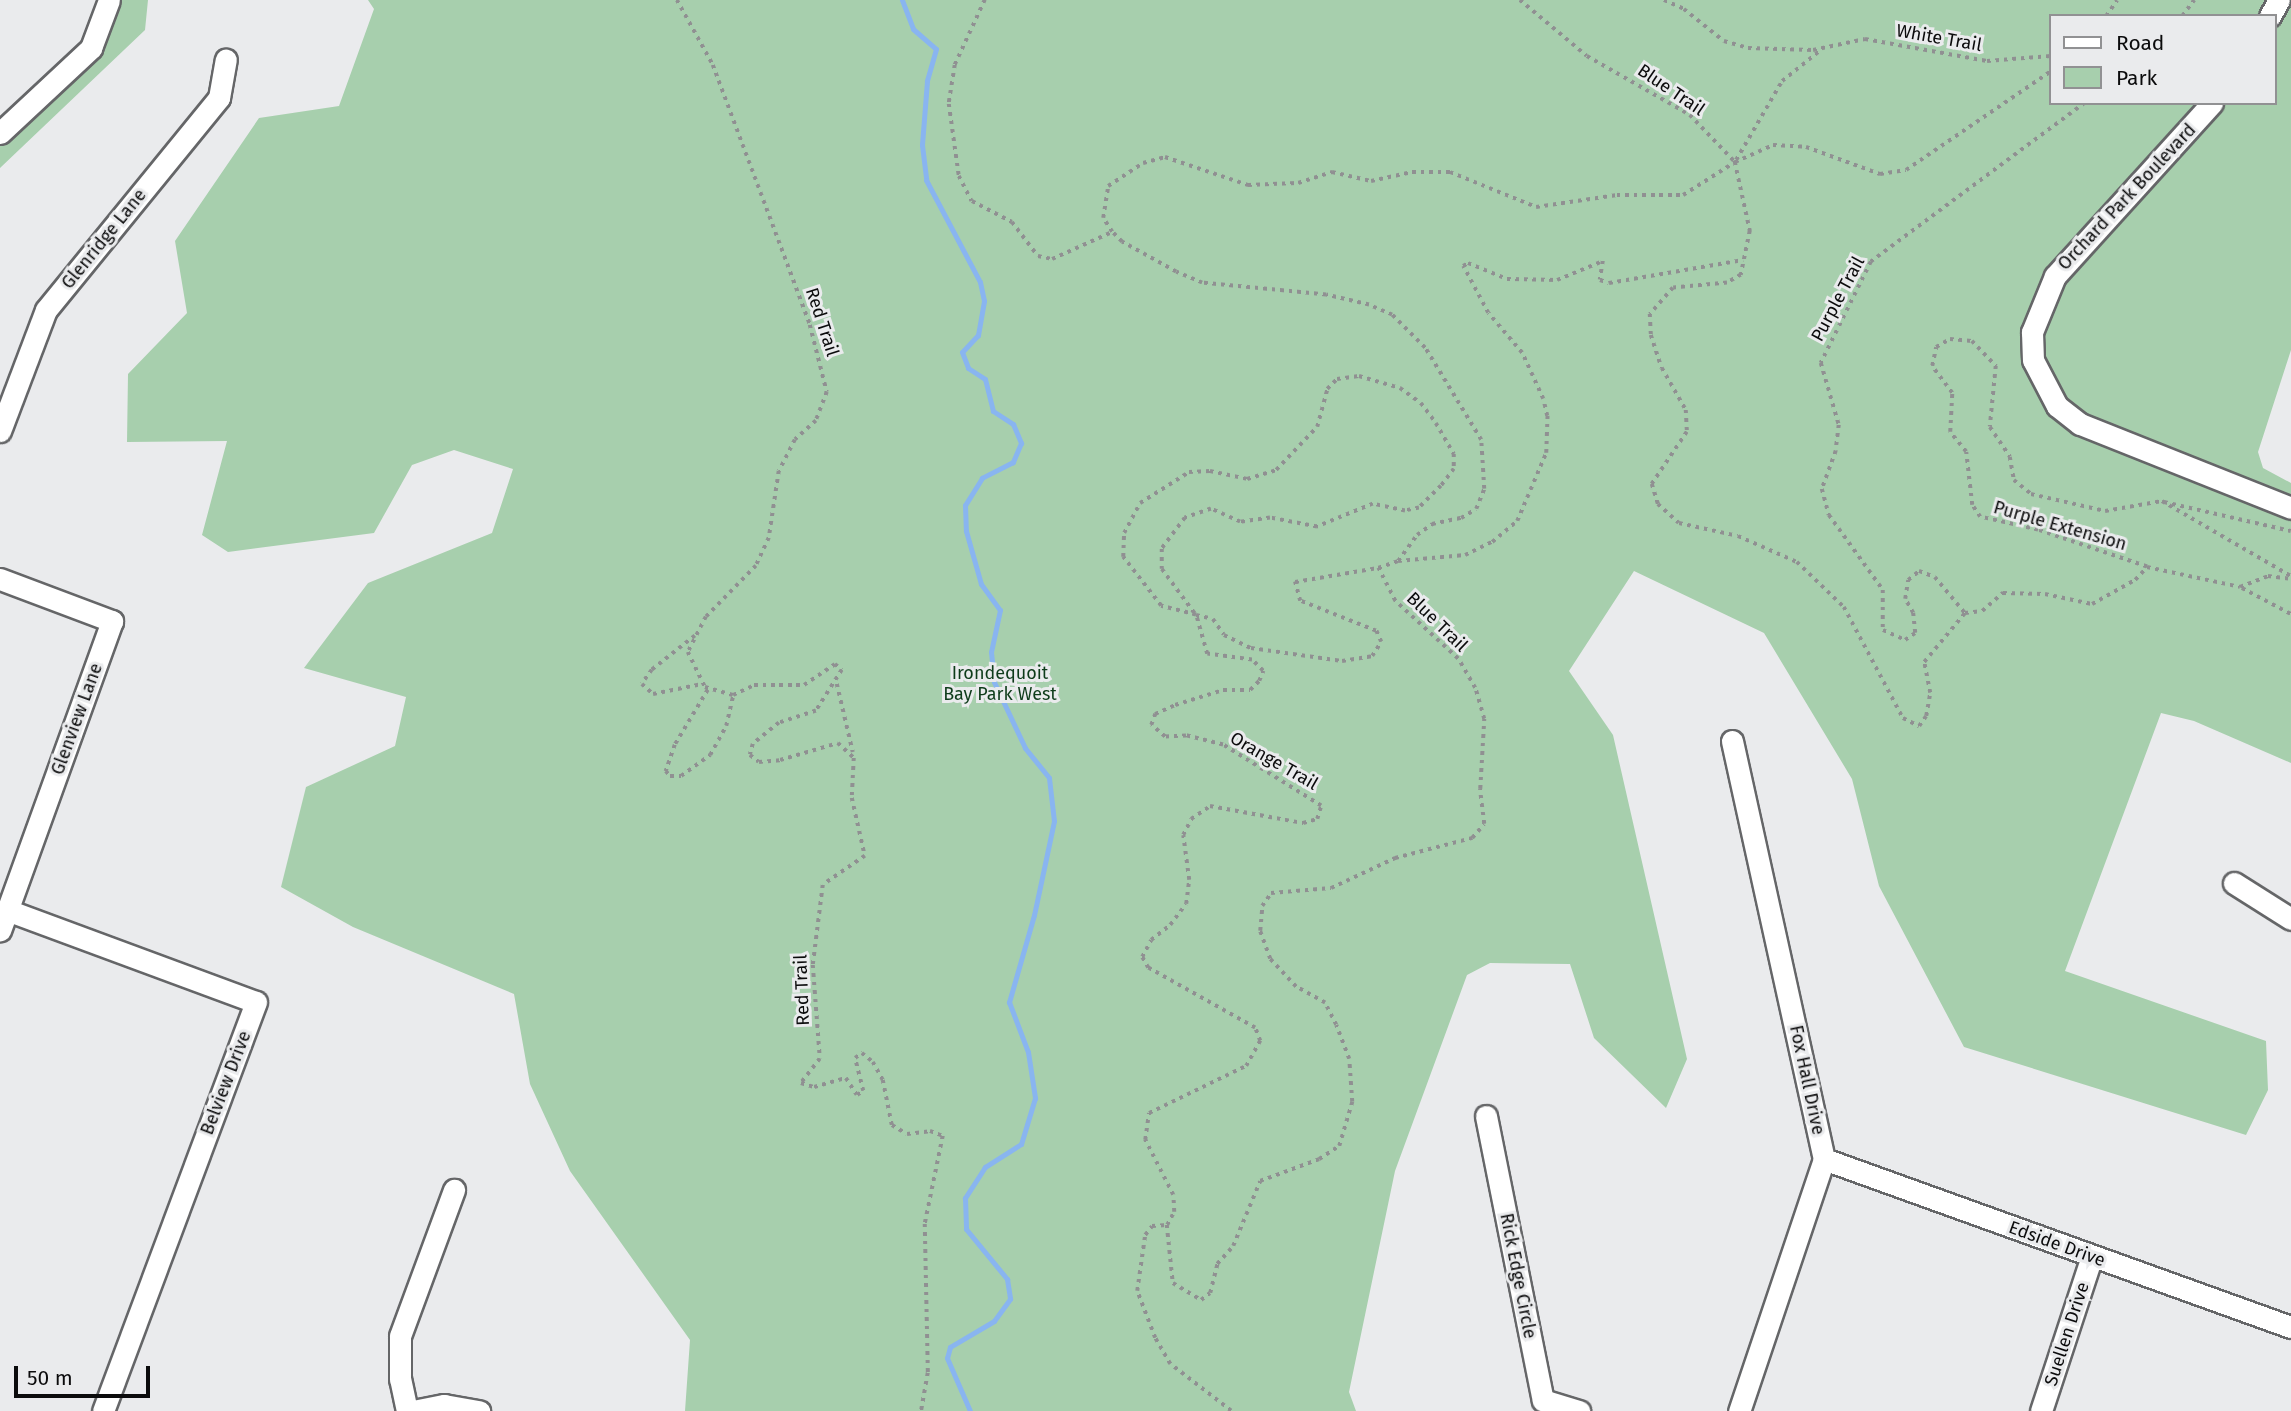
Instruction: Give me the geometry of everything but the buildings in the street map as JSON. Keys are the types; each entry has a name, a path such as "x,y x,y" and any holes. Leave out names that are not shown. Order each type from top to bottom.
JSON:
{"street":[{"path":"0,133 91,48 109,0"},
{"name":"Glenridge Lane","path":"0,431 46,310 219,98 226,60"},
{"name":"Orchard Park Boulevard","path":"2210,105 2055,276 2032,332 2033,360 2057,406 2080,424 2291,508"},
{"name":"Glenview Lane","path":"0,579 112,621 4,920"},
{"name":"Fox Hall Drive","path":"1732,741 1824,1159 1739,1411"},
{"path":"2234,883 2291,919"},
{"name":"Belview Drive","path":"4,920 256,1002 103,1411"},
{"name":"Rick Edge Circle","path":"1486,1116 1543,1400 1579,1411"},
{"name":"Edside Drive","path":"1824,1159 2291,1327"},
{"path":"407,1411 400,1379 400,1336 454,1190"},
{"name":"Suellen Drive","path":"2041,1411 2092,1256"},
{"path":"413,1411 444,1405 479,1411"}],"path":[{"name":"Red Trail","path":"677,0 713,65 810,325 827,392 816,421 796,440 779,471 769,538 757,566 706,617 696,635 670,654 642,684 653,694 702,684"},
{"path":"985,0 956,65 948,104 959,176 972,201 1012,222 1038,256 1052,259 1112,232"},
{"name":"Blue Trail","path":"1520,0 1587,56 1690,115 1735,162"},
{"name":"White Trail","path":"1664,0 1735,46 1787,51 1824,48 1865,39 1987,61 2050,56"},
{"name":"White Trail","path":"1735,162 1782,81 1824,48"},
{"path":"1398,561 1416,535 1432,524 1461,518 1476,509 1484,489 1481,440 1425,348 1392,315 1369,305 1306,292 1202,283 1122,242 1112,232 1102,218 1108,186 1143,163 1165,157 1248,185 1298,183 1332,172 1371,181 1412,173 1450,172 1536,207 1617,195 1683,195 1735,162 1773,145 1806,147 1880,174 1906,170 2050,72"},
{"name":"Purple Trail","path":"1965,613 1935,577 1920,571 1908,580 1905,599 1913,613 1915,633 1905,640 1883,629 1882,590 1844,542 1822,489 1836,451 1839,425 1821,363 1871,262 2081,105"},
{"path":"1735,162 1750,231 1741,275 1727,283 1673,288 1650,314 1651,335 1662,368 1686,410 1686,432 1652,484 1658,504 1679,523 1738,536 1797,562 1844,607 1903,718 1919,726 1926,716 1930,693 1924,662 1965,613 1982,611 2003,593 2045,594 2092,604 2135,580 2147,567 2240,587 2291,614"},
{"path":"1196,615 1162,569 1162,549 1185,517 1211,509 1240,522 1270,518 1317,527 1373,504 1405,510 1419,508 1454,469 1449,440 1421,403 1400,388 1377,380 1337,379 1322,399 1317,427 1276,470 1247,479 1210,471 1189,472 1140,503 1124,533 1123,557 1161,606 1196,615 1213,619 1224,635 1251,648 1335,661 1373,656 1381,642 1376,631 1300,601 1295,582 1378,568 1398,561 1465,555 1492,542 1517,521 1546,453 1548,416 1522,353 1489,313 1463,266 1468,263 1507,279 1557,280 1603,261 1598,276 1609,283 1743,260"},
{"name":"Purple Extension","path":"2147,567 2038,530 1980,517 1972,505 1966,452 1950,432 1952,393 1932,366 1936,347 1950,339 1972,341 1996,366 1990,427 2010,457 2014,480 2031,494 2105,511 2162,501"},
{"path":"2162,501 2291,531"},
{"path":"2162,501 2291,578"},
{"name":"Blue Trail","path":"1167,1225 1173,1283 1201,1300 1210,1293 1217,1264 1233,1246 1260,1181 1319,1159 1339,1146 1347,1123 1352,1081 1336,1025 1325,1003 1297,987 1270,959 1263,941 1262,906 1271,893 1331,888 1395,858 1472,838 1484,824 1479,789 1484,719 1475,688 1458,659 1395,601 1378,568"},
{"path":"2240,587 2269,576 2291,578"},
{"name":"Orange Trail","path":"1167,1225 1174,1212 1173,1195 1145,1140 1149,1113 1245,1066 1260,1041 1255,1028 1149,968 1142,957 1151,940 1170,925 1186,904 1189,880 1183,835 1191,819 1210,806 1303,823 1317,819 1321,806 1223,745 1186,736 1165,737 1151,725 1155,714 1175,705 1223,690 1250,690 1259,681 1263,671 1252,660 1207,654 1196,615"},
{"path":"696,635 688,652 702,684 708,690 733,695 754,685 804,685 835,664 842,670 837,684 816,711 779,723 753,744 750,755 759,762 780,760 838,743 854,758"},
{"path":"837,684 854,758"},
{"path":"708,690 675,745 666,771 670,776 681,776 710,755 726,726 733,695"},
{"name":"Red Trail","path":"854,758 852,797 865,856 823,885 813,965 820,1059 801,1083 814,1087 845,1078 858,1095 863,1091 855,1058 862,1053 878,1069 892,1125 907,1134 930,1130 943,1136 925,1224 928,1373 921,1411"},
{"path":"1167,1225 1152,1226 1145,1235 1137,1291 1170,1364 1231,1411"}],"green space":[{"path":"109,0 148,0 145,30 0,168 0,133 91,49"},
{"name":"Irondequoit Bay Park West","path":"368,0 2291,0 2291,350 2258,452 2263,468 2291,483 2291,763 2194,721 2161,713 2065,971 2266,1041 2268,1090 2246,1135 1964,1047 1879,886 1852,779 1764,633 1634,571 1569,671 1613,735 1687,1059 1666,1108 1594,1038 1570,964 1490,963 1467,975 1395,1171 1349,1392 1356,1411 685,1411 690,1340 570,1171 530,1084 514,994 353,927 281,887 306,787 395,746 406,697 304,668 368,583 492,533 513,469 454,450 412,465 374,533 228,552 202,535 227,441 127,442 128,374 187,313 175,241 259,118 339,106 374,9"}],"waterway":[{"path":"902,0 913,29 936,49 927,81 922,145 926,180 980,282 984,301 978,335 962,352 968,368 985,379 993,411 1013,424 1021,443 1013,462 982,478 965,505 966,531 981,584 1000,610 991,652 994,682 1025,748 1049,778 1054,821 1034,915 1009,1002 1028,1052 1035,1098 1021,1144 985,1167 965,1198 966,1229 1007,1279 1010,1299 994,1321 950,1347 947,1358 970,1411"}]}
